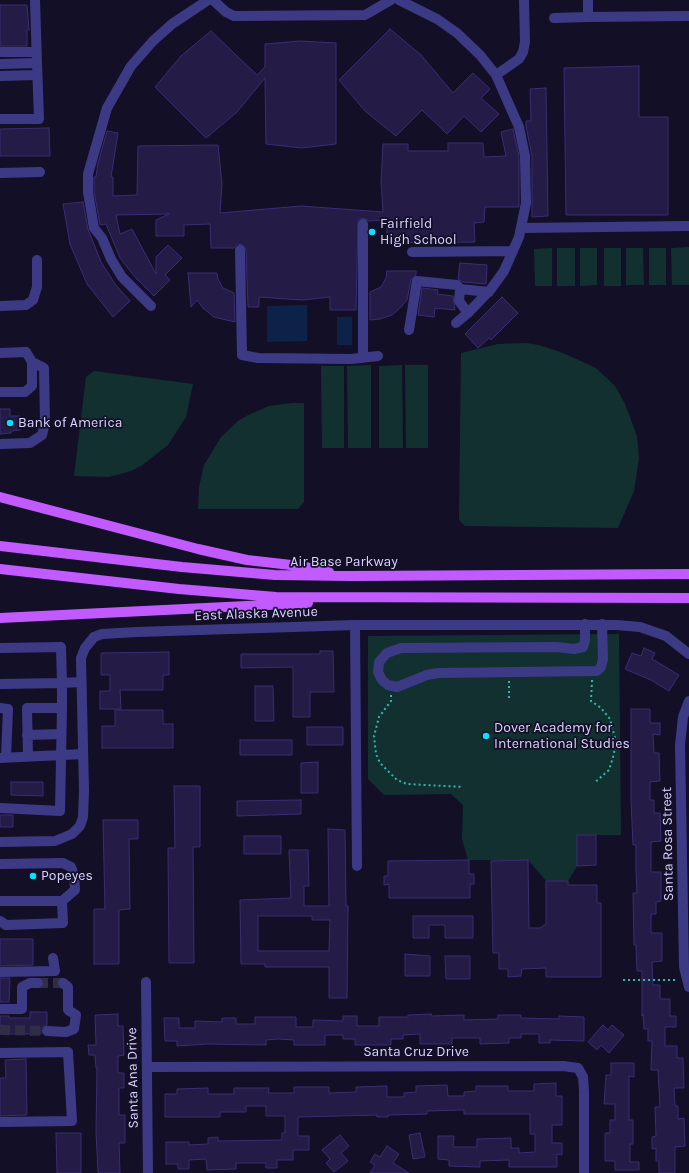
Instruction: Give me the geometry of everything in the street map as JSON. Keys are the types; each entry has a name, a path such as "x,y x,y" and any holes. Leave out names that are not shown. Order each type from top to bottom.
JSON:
{"main road":[{"path":"0,497 198,549 248,560 300,566 352,576"},
{"name":"Air Base Parkway","path":"0,546 228,572 275,575 689,574"},
{"path":"0,568 227,594 351,598 689,598"},
{"path":"0,618 297,604 351,598"}],"street":[{"path":"0,119 39,118 35,0"},
{"path":"151,306 122,277 111,259 102,238 94,228 88,192 88,174 107,108 131,66 153,41 172,24 208,0"},
{"path":"213,0 226,12 234,16 365,15 391,0"},
{"path":"399,0 437,19 457,33 480,55 496,75 519,127 525,156 526,203 522,228 513,251 504,271 489,292 456,323"},
{"path":"496,75 519,59 523,52 525,42 524,0"},
{"path":"588,0 588,18"},
{"path":"554,18 689,16"},
{"path":"0,52 36,52"},
{"path":"0,64 37,63"},
{"path":"0,76 37,75"},
{"path":"0,173 40,172"},
{"path":"363,224 363,358"},
{"path":"522,228 689,226"},
{"path":"240,250 242,355 258,358 363,358 378,356"},
{"path":"412,252 513,251"},
{"path":"0,306 26,305 33,300 37,287 37,260"},
{"path":"409,330 417,281 457,285 460,289 489,292"},
{"path":"460,289 458,301 468,313"},
{"path":"0,352 26,352 32,362 32,386 25,392 0,392"},
{"path":"0,444 30,443 42,435 45,423 44,368 32,362"},
{"path":"583,647 585,624"},
{"path":"602,624 603,653 601,667 597,671 438,673 427,675 398,687 388,685 382,680 378,672 379,662 387,653 401,648 556,647 574,649 583,647 596,649 603,653"},
{"name":"East Alaska Avenue","path":"0,842 54,841 72,834 80,826 83,817 84,790 81,658 85,648 94,637 102,634 144,631 355,625 602,624 640,627 646,629 666,636 689,654"},
{"path":"355,625 357,866"},
{"path":"0,648 61,647 62,683 60,811 0,808"},
{"path":"0,684 81,682"},
{"name":"Santa Rosa Street","path":"689,701 683,718 680,745 685,808 684,967 689,986"},
{"path":"0,708 8,709 3,757 83,754"},
{"path":"28,756 27,708 62,708"},
{"path":"27,735 61,734"},
{"path":"0,864 63,863 71,867 74,875 75,890 62,901 0,901"},
{"path":"0,921 6,925 63,923 62,901"},
{"path":"0,972 55,971 53,958"},
{"name":"Santa Ana Drive","path":"146,982 148,1173"},
{"path":"0,1009 22,1009 22,987 30,983 38,983"},
{"path":"47,1031 66,1032 74,1029 76,1015 68,1010 68,987 63,983"},
{"path":"0,1053 68,1052 72,1121 0,1122"},
{"name":"Santa Cruz Drive","path":"147,1067 562,1066 578,1068 583,1077 584,1091 584,1173"}],"path":[{"path":"592,679 591,701 601,708 610,720 615,738 614,754 608,770 594,783"},
{"path":"509,680 509,698"},
{"path":"391,692 392,701 379,717 374,736 376,754 380,763 397,780 407,784 463,788"},
{"path":"623,980 675,980"}],"green space":[{"path":"689,247 689,285 672,285 671,248"},
{"path":"552,248 552,286 535,286 534,249"},
{"path":"557,248 575,248 575,286 557,286"},
{"path":"580,248 597,248 597,285 580,286"},
{"path":"604,248 621,248 621,286 604,286"},
{"path":"626,248 643,248 644,285 626,285"},
{"path":"649,248 666,248 666,285 649,285"},
{"path":"526,343 539,345 563,353 596,368 615,386 625,404 637,436 639,458 634,491 618,528 465,526 459,520 461,353 498,344"},
{"path":"371,365 371,448 348,448 347,366"},
{"path":"402,365 403,448 379,448 379,366"},
{"path":"405,365 428,365 428,448 406,448"},
{"path":"321,366 344,366 344,448 322,448"},
{"path":"94,371 193,384 186,417 168,445 141,466 131,471 109,477 74,476 86,377"},
{"path":"304,403 304,502 298,509 198,509 199,487 204,465 221,437 238,421 248,415 269,406"},
{"path":"619,634 621,835 577,835 577,866 568,881 546,881 528,860 468,860 462,839 463,805 451,794 384,795 368,779 368,636"}],"water":[{"path":"307,305 307,341 267,342 267,306"},
{"path":"337,317 352,317 352,345 337,345"}],"building":[{"path":"0,5 27,5 29,30 27,30 27,46 0,46"},
{"path":"390,29 421,55 453,93 473,73 490,89 481,98 499,114 481,132 464,116 447,134 422,110 396,136 365,111 339,80"},
{"path":"211,31 257,75 265,67 265,44 300,41 336,43 336,144 301,148 266,144 265,78 237,112 206,138 155,87 181,56"},
{"path":"639,66 639,117 668,117 668,215 566,215 564,68"},
{"path":"546,88 548,216 532,217 532,156 526,121 531,121 530,89"},
{"path":"49,128 50,156 0,156 0,129"},
{"path":"513,129 519,157 519,207 485,207 484,222 474,223 475,242 387,243 387,223 384,223 384,220 369,221 363,218 358,220 356,310 330,310 330,297 302,300 259,297 259,307 248,307 246,250 243,245 237,244 234,248 211,248 210,224 184,225 184,236 156,236 156,220 169,214 116,215 120,234 132,229 156,274 156,257 168,245 182,258 165,275 170,280 154,296 135,277 120,258 106,224 100,225 94,191 94,177 96,177 98,163 107,131 118,133 111,177 113,177 113,196 137,195 138,146 218,145 222,184 220,213 301,206 383,212 381,182 383,144 408,144 408,151 448,151 448,143 483,143 484,157 506,156 501,132"},
{"path":"83,202 88,229 101,262 115,284 130,301 113,317 87,284 70,244 63,204"},
{"path":"460,263 487,265 486,284 463,282 458,279"},
{"path":"387,271 416,271 416,275 411,280 407,300 401,307 392,315 380,319 370,320 370,292 381,287 386,278"},
{"path":"188,273 217,273 218,279 223,288 234,293 235,322 214,317 203,308 197,300 191,307"},
{"path":"422,288 438,290 437,294 453,296 455,310 435,308 434,317 418,315"},
{"path":"502,297 518,313 491,340 489,338 478,348 465,334"},
{"name":"Bank of America","path":"0,409 10,409 10,416 20,416 20,430 0,434"},
{"path":"644,648 655,653 652,659 679,675 669,691 651,680 625,669 632,653 641,656"},
{"path":"320,651 333,651 334,692 310,692 310,717 293,717 293,667 241,668 241,654 320,654"},
{"path":"169,652 169,675 163,675 163,690 120,690 121,709 100,709 100,691 110,691 110,675 101,675 101,653"},
{"path":"255,686 273,686 274,721 255,721"},
{"path":"631,709 650,709 650,723 660,723 660,735 653,734 654,753 659,753 660,781 650,782 650,800 654,800 654,813 660,813 661,841 651,842 651,872 661,872 661,901 656,902 656,914 651,914 651,933 662,933 662,961 652,962 653,985 660,985 660,999 670,999 670,1016 676,1016 676,1027 665,1027 665,1046 677,1046 677,1058 683,1058 684,1088 674,1088 675,1106 678,1106 678,1119 684,1118 685,1146 675,1147 675,1173 659,1173 659,1161 656,1161 656,1148 652,1149 652,1137 656,1136 655,1107 660,1107 658,1070 651,1070 652,1041 648,1041 648,1029 644,1029 643,1014 642,1016 642,971 637,971 636,945 634,945 633,893 637,893 636,845 633,845 631,801"},
{"path":"115,710 163,710 163,724 173,724 173,748 102,748 102,726 115,726"},
{"path":"307,727 343,727 343,745 307,745"},
{"path":"240,740 292,740 292,755 240,755"},
{"path":"318,762 318,793 301,793 301,763"},
{"path":"11,782 43,782 43,796 11,795"},
{"path":"174,786 200,786 200,847 193,847 194,963 169,963 168,848 175,848"},
{"path":"301,800 301,814 237,816 237,801"},
{"path":"0,815 13,815 13,827 0,827"},
{"path":"103,820 138,820 138,839 129,839 130,909 119,910 119,964 94,964 94,909 105,909"},
{"path":"328,829 345,830 346,906 348,906 347,998 329,998 329,967 265,967 265,964 241,964 240,900 291,898 289,850 308,850 309,886 304,886 304,906 329,906","holes":["258,916 312,916 312,920 330,920 329,951 258,951"]},
{"path":"577,835 596,835 596,865 577,866"},
{"path":"244,836 281,836 281,854 244,854"},
{"path":"469,860 469,874 474,874 474,884 470,884 470,898 389,898 389,884 384,885 384,876 388,876 388,861"},
{"path":"528,860 529,928 540,928 546,924 546,881 568,881 568,885 597,885 597,903 601,903 601,977 546,977 546,968 522,969 521,976 508,977 508,969 499,969 499,953 493,953 491,861"},
{"path":"413,916 473,916 473,938 445,938 445,925 429,925 429,938 413,938"},
{"path":"0,939 33,939 33,965 0,966"},
{"path":"405,954 430,956 430,976 405,976"},
{"path":"445,956 470,956 470,979 446,979"},
{"path":"0,978 10,978 9,1002 0,1002"},
{"path":"30,1012 47,1012 47,1025 41,1028 41,1034 0,1034 0,1016 9,1016 9,1018 30,1018"},
{"path":"118,1014 118,1026 123,1026 124,1055 118,1056 118,1073 124,1073 124,1088 119,1088 119,1115 125,1115 125,1143 119,1143 120,1173 99,1173 96,1132 97,1068 95,1055 89,1055 88,1045 96,1045 95,1015"},
{"path":"431,1014 431,1016 464,1015 464,1020 498,1019 498,1015 521,1015 521,1018 559,1019 559,1016 584,1017 584,1041 550,1040 550,1043 539,1043 539,1034 521,1034 521,1038 509,1038 509,1043 480,1044 480,1038 452,1038 452,1044 420,1044 420,1034 403,1035 403,1039 391,1039 391,1045 355,1045 355,1039 343,1039 343,1035 325,1035 325,1045 294,1045 294,1040 278,1039 266,1040 266,1045 207,1044 177,1046 177,1041 165,1041 164,1018 179,1018 179,1028 195,1028 195,1021 222,1022 222,1018 236,1018 236,1024 255,1024 255,1017 296,1017 296,1027 313,1027 313,1020 343,1021 343,1016 357,1016 357,1026 379,1026 379,1017 408,1017 408,1015"},
{"path":"603,1025 608,1030 612,1025 624,1035 609,1053 601,1045 597,1050 588,1042"},
{"path":"26,1059 27,1115 0,1116 0,1078 6,1078 5,1060"},
{"path":"611,1063 634,1063 634,1077 629,1076 629,1120 633,1120 633,1144 630,1144 630,1162 639,1162 639,1170 615,1170 615,1161 605,1161 605,1133 610,1133 610,1120 615,1120 615,1104 604,1104 606,1075 611,1075"},
{"path":"556,1083 556,1096 562,1096 562,1125 552,1125 552,1143 562,1143 562,1155 557,1154 557,1167 509,1167 509,1160 480,1161 480,1167 449,1166 449,1160 438,1159 438,1136 454,1136 453,1147 477,1147 477,1139 511,1138 511,1148 519,1148 519,1153 535,1152 535,1134 530,1134 530,1114 464,1114 464,1110 427,1111 427,1114 388,1115 388,1117 377,1117 377,1115 298,1117 298,1136 309,1136 309,1150 293,1150 293,1160 277,1160 277,1168 266,1168 266,1163 236,1163 236,1169 207,1170 206,1159 189,1160 189,1169 178,1169 178,1164 166,1164 166,1142 189,1142 189,1145 208,1144 208,1138 218,1137 218,1141 282,1140 282,1133 285,1133 285,1116 266,1116 266,1106 246,1106 246,1112 220,1112 220,1117 165,1117 165,1094 177,1094 177,1089 208,1088 208,1094 234,1094 234,1088 269,1088 268,1093 294,1093 294,1087 329,1087 329,1093 356,1092 356,1087 387,1086 387,1097 404,1097 404,1093 416,1092 416,1086 447,1085 448,1096 464,1096 464,1092 476,1091 476,1086 508,1086 508,1091 534,1091 534,1084"},
{"path":"56,1133 81,1133 81,1173 57,1173"},
{"path":"420,1133 425,1157 413,1159 409,1135"},
{"path":"340,1135 349,1146 341,1153 348,1161 334,1172 326,1163 330,1159 322,1150"},
{"path":"387,1146 399,1154 393,1163 409,1173 370,1173 375,1165 370,1162 375,1154 380,1157"}],"tunnel":[{"path":"38,983 63,983"},
{"path":"0,1030 47,1031"}],"place":[{"name":"Fairfield High School","path":"372,232"},
{"name":"Bank of America","path":"10,423"},
{"name":"Dover Academy for International Studies","path":"486,736"},
{"name":"Popeyes","path":"33,876"}]}
